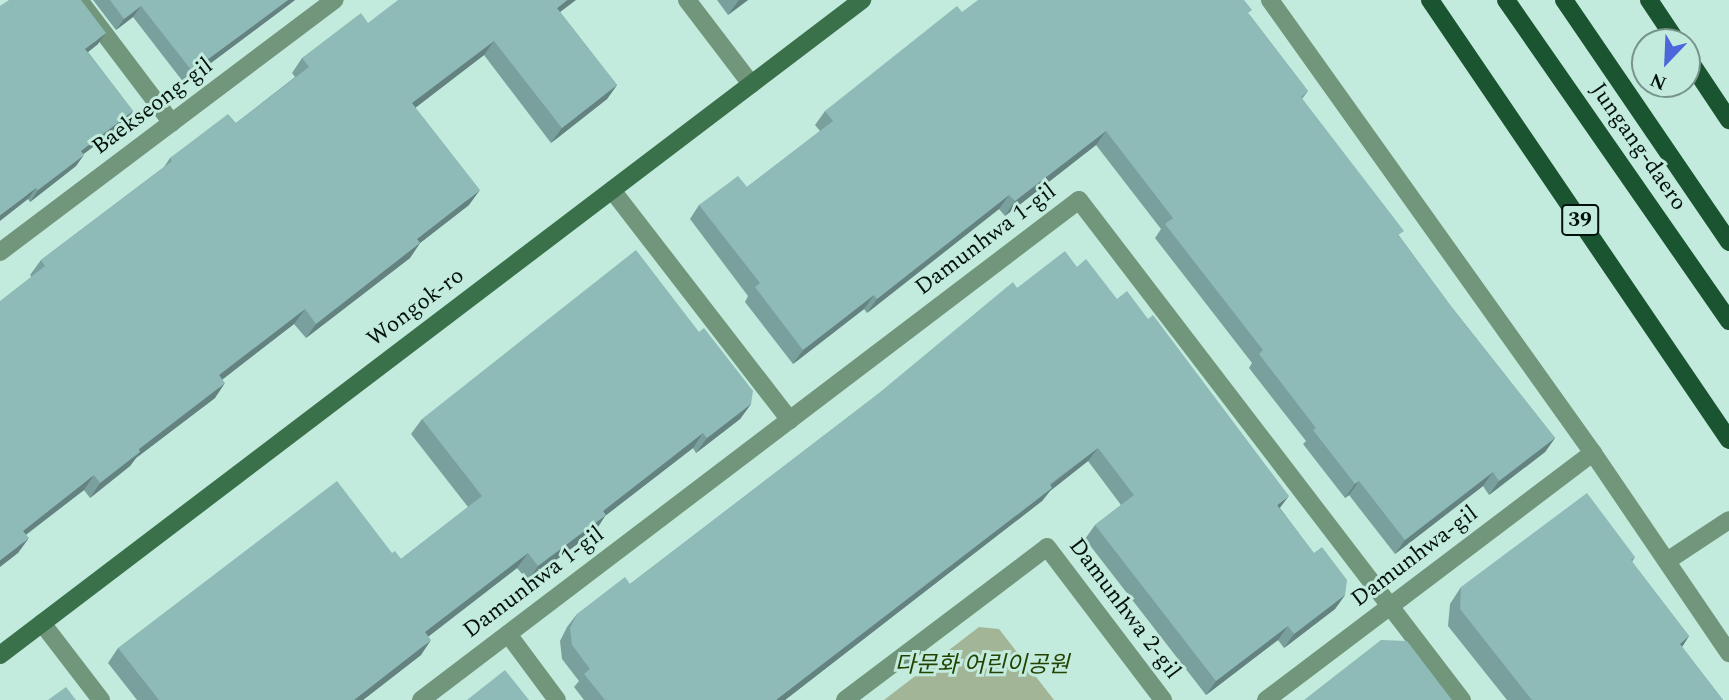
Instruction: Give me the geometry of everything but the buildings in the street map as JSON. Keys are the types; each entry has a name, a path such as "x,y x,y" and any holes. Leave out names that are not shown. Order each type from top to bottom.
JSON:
{"main road":[{"name":"39","path":"1430,0 1729,440"},
{"name":"Jungang-daero","path":"1506,0 1729,321"},
{"name":"Jungang-daero","path":"1564,0 1729,242"},
{"path":"1649,0 1668,28"},
{"path":"1701,78 1729,120"}],"street":[{"path":"79,0 172,123"},
{"name":"Baekseong-gil","path":"0,253 335,0"},
{"path":"687,0 751,84"},
{"name":"Wongok-ro","path":"0,655 862,0"},
{"path":"1270,0 1593,453 1729,653"},
{"path":"612,190 790,420"},
{"name":"Damunhwa 1-gil","path":"421,700 1079,200 1462,700"},
{"name":"Damunhwa-gil","path":"1266,700 1593,453"},
{"path":"1667,561 1729,520"},
{"name":"Damunhwa 2-gil","path":"845,700 1046,547 1163,700"},
{"path":"42,623 101,700"},
{"path":"508,634 557,700"}],"green space":[{"name":"다문화 어린이공원","path":"979,627 999,629 1054,700 884,700"}]}
